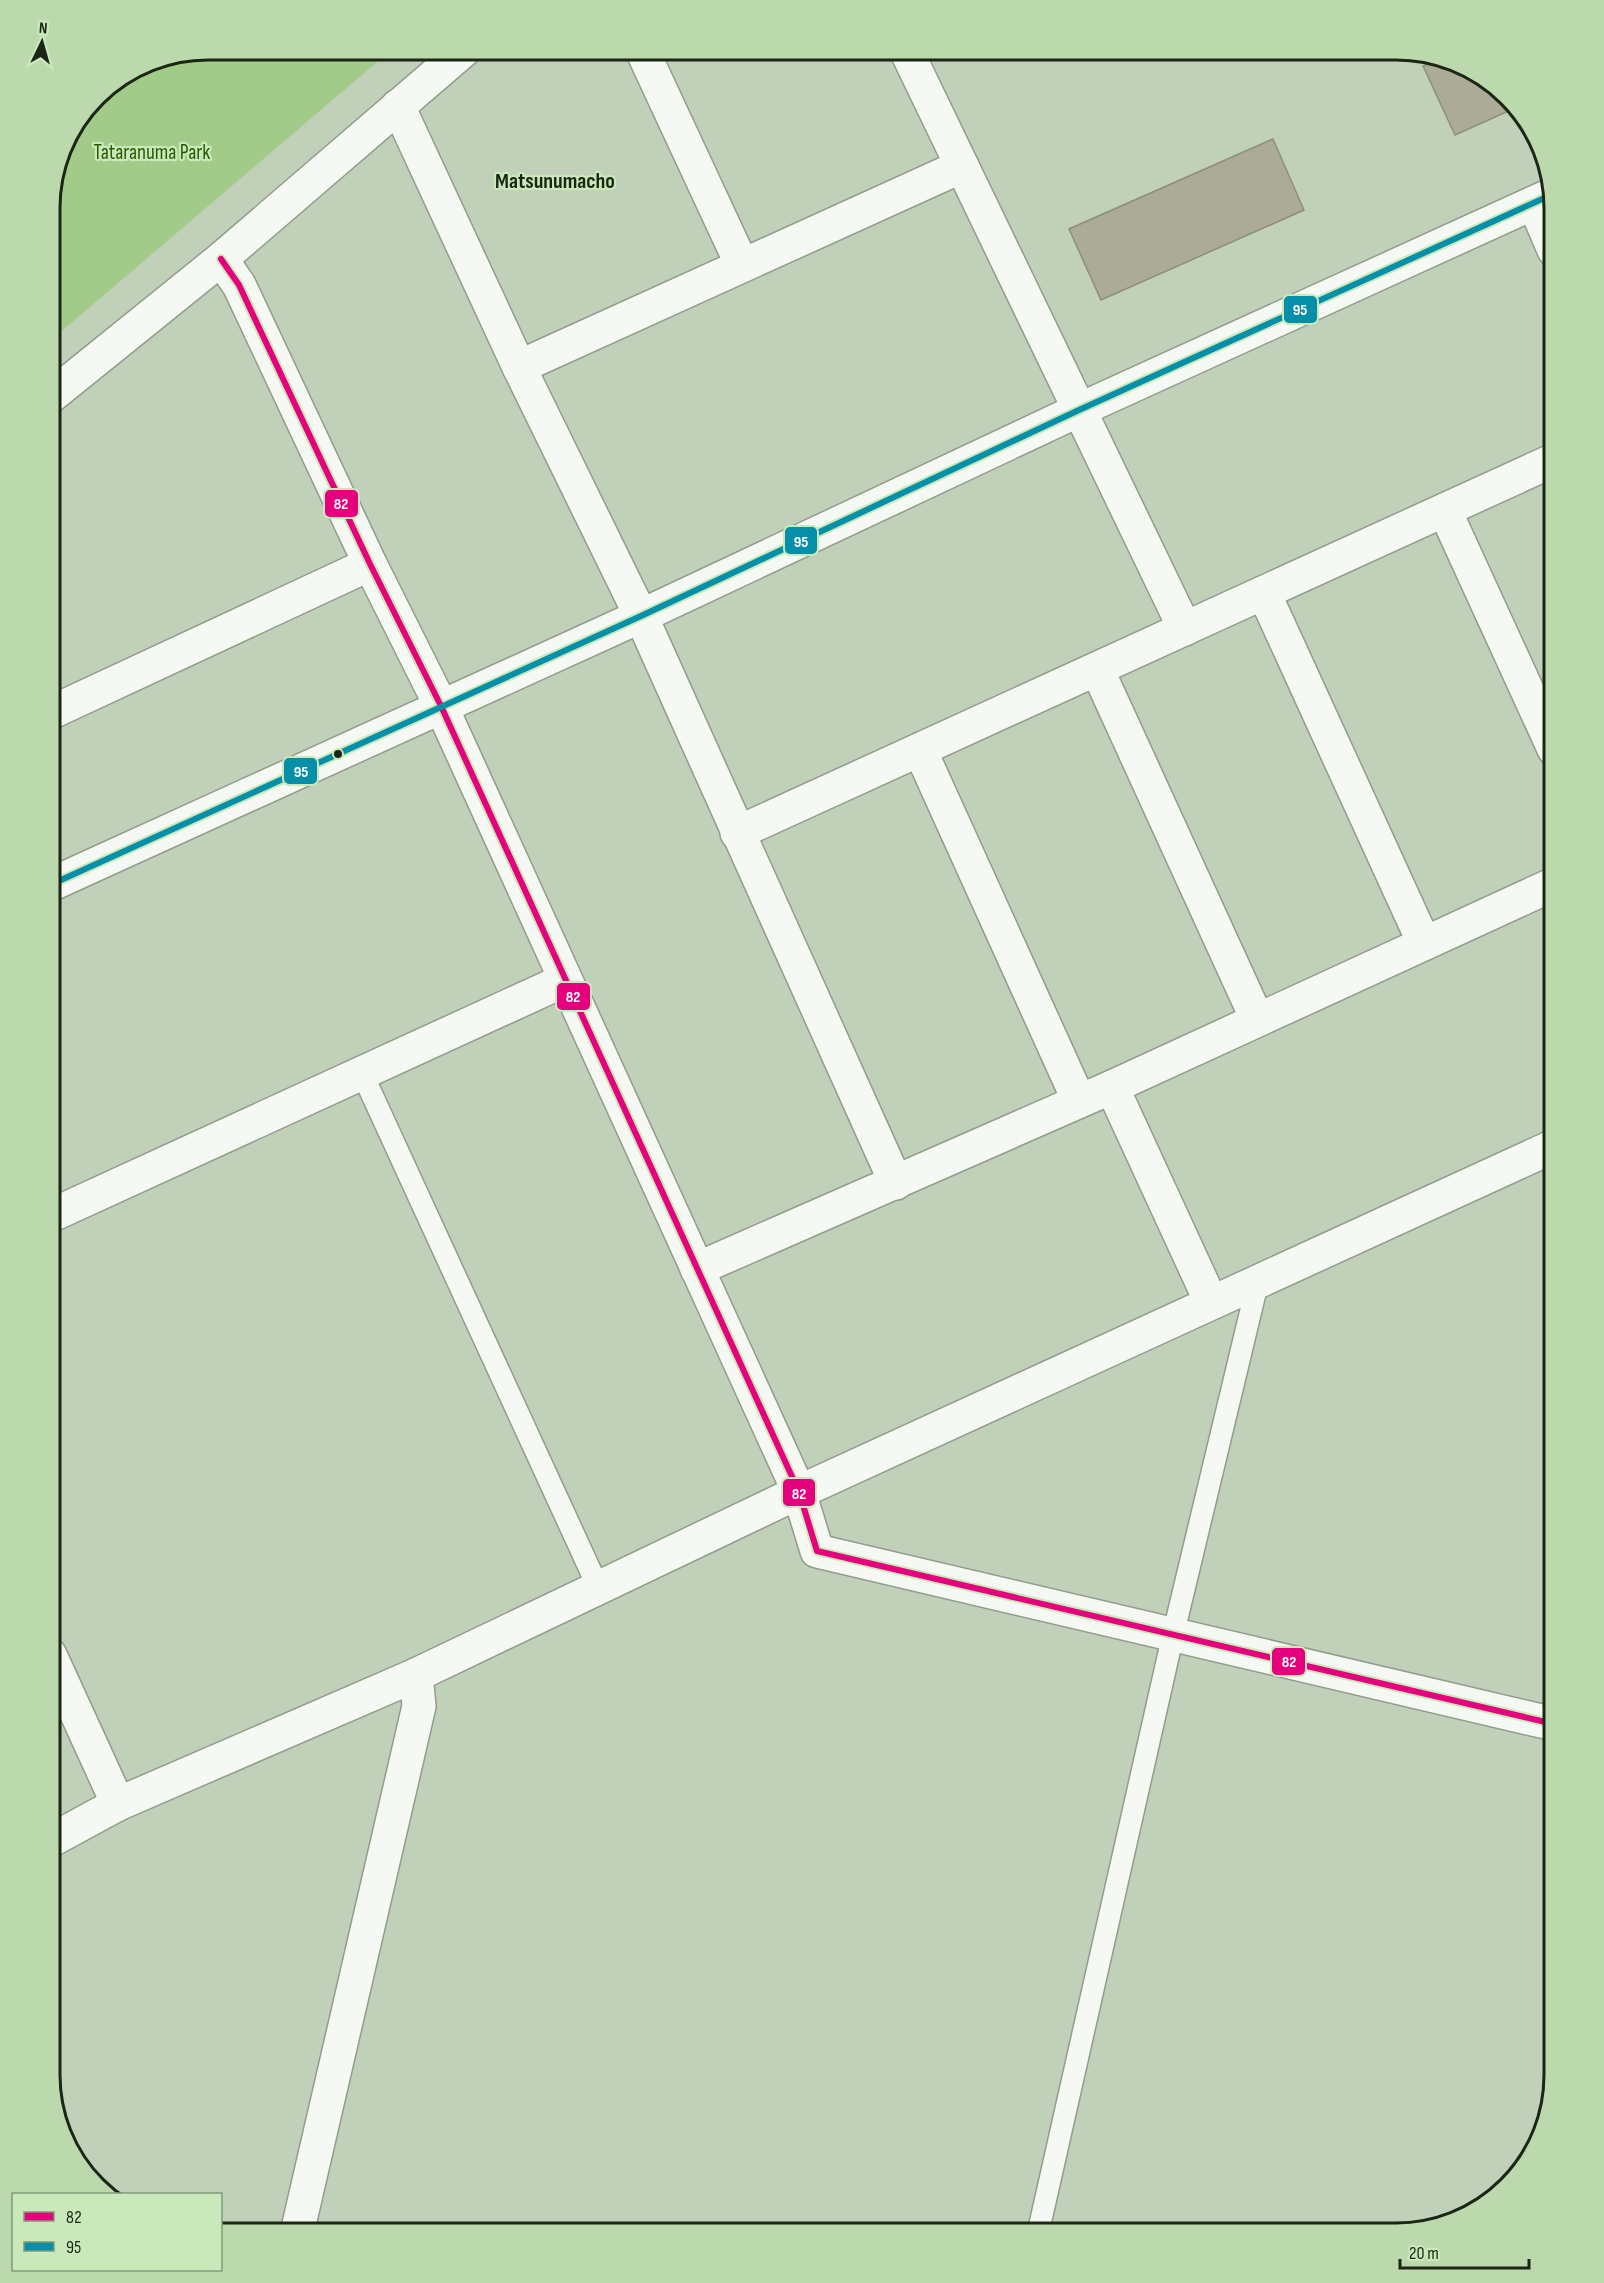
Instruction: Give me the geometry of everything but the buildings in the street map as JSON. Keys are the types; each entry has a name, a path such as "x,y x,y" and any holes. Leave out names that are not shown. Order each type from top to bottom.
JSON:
{"street":[{"path":"60,389 221,259 452,60"},
{"path":"647,60 742,265"},
{"path":"911,60 1185,628"},
{"path":"398,106 519,367 641,616 896,1183"},
{"path":"519,367 962,166"},
{"path":"60,880 641,616 1079,410 1542,199"},
{"path":"221,259 239,285 370,564 441,706 799,1492 817,1551 1544,1722"},
{"path":"737,832 1544,465"},
{"path":"1445,511 1544,727"},
{"path":"60,708 370,564"},
{"path":"1264,593 1424,943"},
{"path":"1097,669 1257,1019"},
{"path":"920,750 1079,1101"},
{"path":"698,1269 1112,1087 1544,889"},
{"path":"60,1211 565,981"},
{"path":"1112,1087 1211,1302"},
{"path":"60,1836 118,1804 417,1675 799,1492 1544,1151"},
{"path":"299,2223 419,1706 417,1675"},
{"path":"60,1677 118,1804"}],"lane":[{"path":"362,1073 598,1587"},
{"path":"1040,2223 1173,1635 1258,1281"}],"green space":[{"name":"Tataranuma Park","path":"379,60 60,332 61,189 75,143 103,103 143,75 189,61"}],"transit line":[{"name":"95","path":"60,880 641,616 1079,410 1543,198"},
{"name":"82","path":"221,259 239,285 370,564 441,706 799,1492 817,1551 1544,1722"}],"district":[{"name":"Matsunumacho","path":"555,181"}]}
